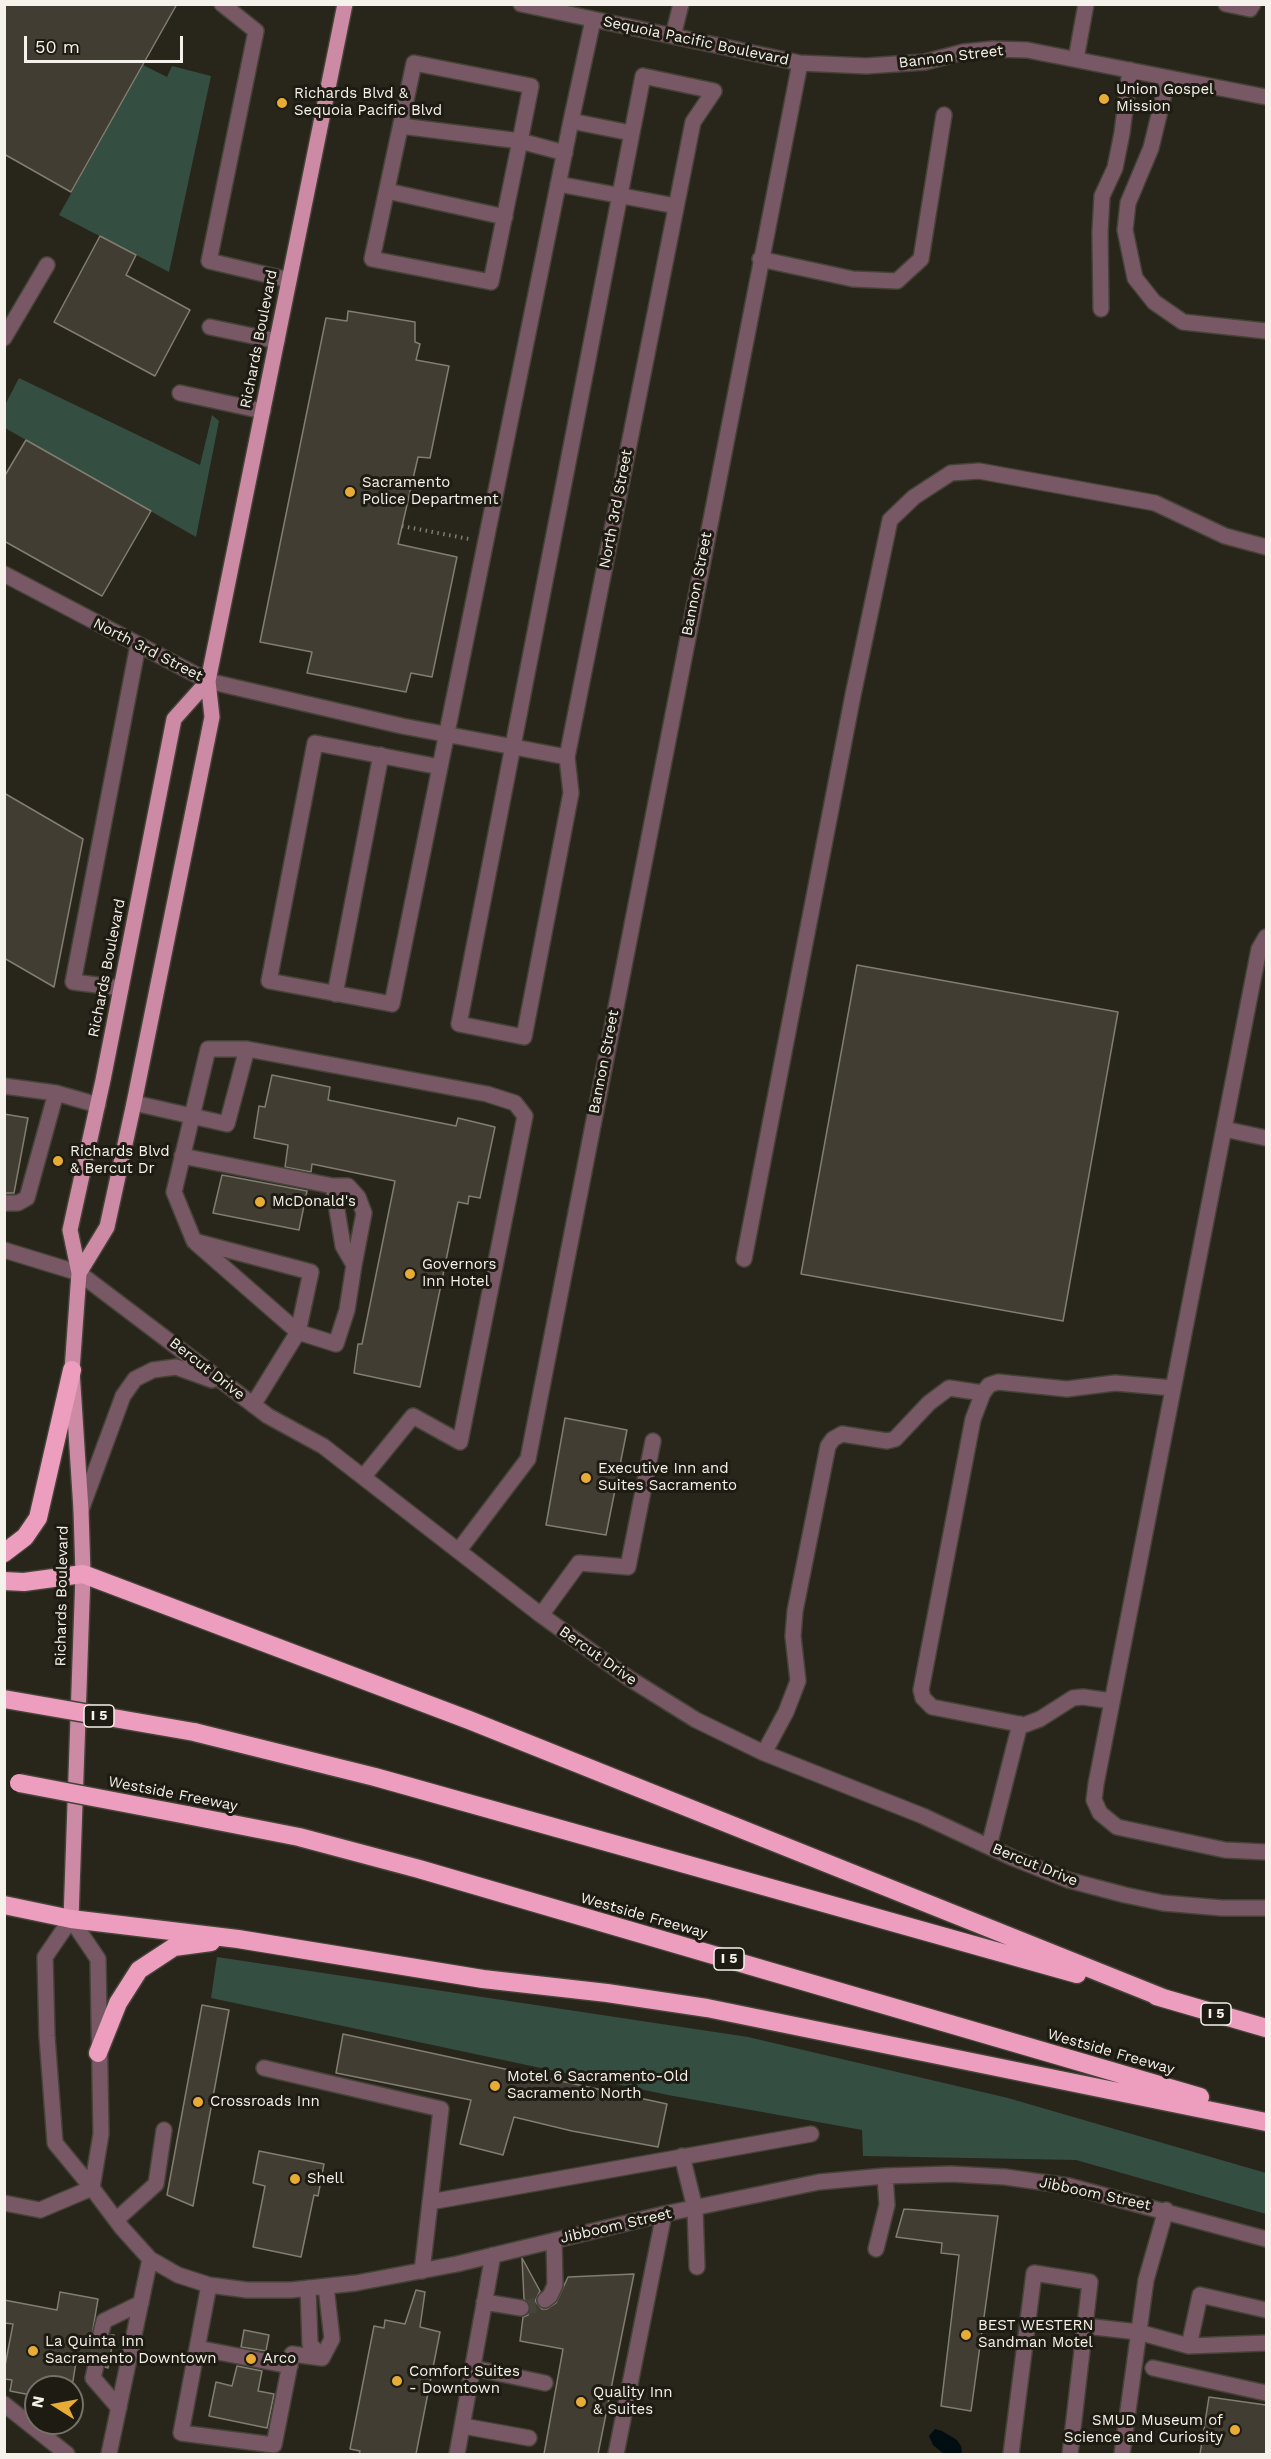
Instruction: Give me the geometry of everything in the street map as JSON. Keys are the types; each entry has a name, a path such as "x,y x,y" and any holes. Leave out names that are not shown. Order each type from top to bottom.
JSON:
{"highway":[{"path":"4,1553 25,1537 38,1518 72,1370"},
{"path":"4,1581 24,1582 82,1575 469,1720 1166,1999"},
{"name":"I 5","path":"4,1699 194,1732 387,1780 1266,2028"},
{"name":"Westside Freeway","path":"12,1782 298,1837 419,1869 1266,2117"},
{"path":"4,1905 71,1919 238,1939 483,1979 607,1993 707,2008 1266,2122"},
{"path":"98,2053 118,2003 139,1971 174,1947 238,1939"}],"main road":[{"name":"Richards Boulevard","path":"79,1273 107,1227 134,1103 212,717 208,681 345,4"},
{"name":"Richards Boulevard","path":"71,1919 82,1575 81,1510 72,1370 79,1273 70,1230 122,988 174,719 208,681"}],"street":[{"path":"222,4 256,31 209,261 289,280"},
{"name":"Sequoia Pacific Boulevard","path":"521,4 800,63"},
{"path":"673,36 681,4"},
{"path":"1076,59 1086,4"},
{"path":"1226,4 1250,9 1253,4"},
{"path":"440,767 315,743 269,981 393,1004 593,20"},
{"name":"Bannon Street","path":"459,1550 528,1458 800,63 878,65 925,62 963,52 993,49 1027,50 1266,97"},
{"path":"414,63 531,86 520,141 492,282 372,259 414,63"},
{"path":"1101,309 1102,196 1116,159 1130,70"},
{"name":"North 3rd Street","path":"4,574 208,681 448,735 512,747 567,757 693,122 714,91 643,76 512,747"},
{"path":"1168,78 1151,148 1128,203 1125,230 1134,278 1154,302 1183,322 1266,331"},
{"path":"760,259 853,279 897,281 921,259 944,115"},
{"path":"571,121 631,133"},
{"path":"401,126 520,141 565,153"},
{"path":"558,184 676,206"},
{"path":"387,191 505,216"},
{"path":"4,338 47,265"},
{"path":"210,327 277,341"},
{"path":"180,393 263,411"},
{"path":"744,1259 852,695 890,520 914,497 951,473 979,471 1155,502 1225,536 1266,547"},
{"path":"122,988 73,982 138,645"},
{"path":"512,747 459,1024 524,1037 571,793 567,757"},
{"path":"335,994 381,755"},
{"path":"1266,937 1259,949 1094,1800 1100,1813 1117,1827 1225,1850 1266,1852"},
{"path":"182,1156 333,1186 348,1186 358,1197 364,1213 347,1310 336,1344 298,1332 194,1240 174,1192 182,1156 208,1049 246,1049 487,1094 515,1103 525,1116 460,1442 413,1416 364,1476"},
{"path":"134,1103 227,1124 246,1049"},
{"path":"4,1086 56,1094 98,1105"},
{"path":"4,1203 18,1203 27,1198 56,1094"},
{"path":"1224,1129 1266,1138"},
{"path":"333,1186 343,1246 354,1265"},
{"path":"194,1240 311,1272 298,1332 253,1405"},
{"name":"Bercut Drive","path":"4,1250 79,1273 268,1416 323,1446 364,1476 541,1615 656,1696 696,1720 764,1753 923,1816 1068,1880 1125,1896 1163,1903 1266,1908"},
{"path":"81,1510 123,1396 129,1385 143,1374 161,1367 176,1367 196,1373 237,1392"},
{"path":"1112,1701 1073,1698 1040,1719 1020,1724 932,1707 923,1698 921,1690 973,1419 983,1393 989,1385 998,1382 1067,1389 1115,1383 1173,1388"},
{"path":"764,1753 786,1712 798,1681 793,1636 795,1611 828,1446 833,1439 842,1434 887,1441 895,1438 929,1404 949,1388 983,1393"},
{"path":"541,1615 579,1563 628,1567 653,1441"},
{"path":"989,1846 1020,1724"},
{"path":"71,1919 98,1959 101,2134 92,2188 55,2144 48,2048 45,1957 71,1919"},
{"path":"264,2068 441,2109 422,2271"},
{"path":"116,2220 156,2184 164,2130"},
{"path":"430,2202 811,2134"},
{"path":"682,2156 695,2208 697,2267"},
{"name":"Jibboom Street","path":"92,2188 150,2259 178,2275 208,2285 247,2290 326,2287 422,2271 664,2214 819,2182 885,2176 951,2174 1005,2177 1069,2186 1166,2210 1266,2239"},
{"path":"876,2249 887,2205 885,2176"},
{"path":"4,2203 40,2210 92,2188"},
{"path":"1122,2454 1146,2280 1166,2210"},
{"path":"616,2454 664,2214"},
{"path":"545,2300 550,2296 555,2284 554,2241"},
{"path":"457,2454 493,2255"},
{"path":"109,2454 150,2259"},
{"path":"1011,2454 1034,2273 1090,2282 1070,2454"},
{"path":"208,2285 181,2433 274,2445 292,2354 322,2358"},
{"path":"322,2358 332,2339 326,2287"},
{"path":"308,2288 310,2344 322,2358"},
{"path":"1189,2346 1200,2295 1266,2310"},
{"path":"484,2302 521,2308"},
{"path":"101,2333 104,2321 141,2303"},
{"path":"1085,2326 1138,2332 1189,2346 1266,2343"},
{"path":"197,2348 290,2366"},
{"path":"96,2365 93,2378 119,2408"},
{"path":"473,2368 545,2383"},
{"path":"1154,2368 1266,2393"},
{"path":"4,2404 67,2454"},
{"path":"463,2426 529,2438"}],"path":[{"path":"402,526 487,543"}],"green space":[{"path":"143,65 167,77 172,66 211,76 169,272 59,215"},
{"path":"19,378 200,465 212,415 219,421 196,537 5,428 5,405"},
{"path":"217,1957 748,2037 1008,2098 1266,2173 1266,2214 1076,2160 863,2156 862,2130 668,2095 211,1998"}],"shaded area":[{"path":"935,2429 957,2440 962,2452 944,2454 933,2445 929,2436"}],"building":[{"path":"4,4 177,4 71,192 4,154"},
{"path":"100,236 136,255 126,275 190,310 155,376 54,322"},
{"name":"Sacramento Police Department","path":"348,311 415,322 415,342 420,344 416,360 449,366 430,458 418,457 398,544 457,557 432,677 411,673 406,692 307,673 312,652 260,642 326,318 347,321"},
{"path":"26,440 151,511 102,596 4,541 4,477"},
{"path":"4,793 83,839 54,987 4,958"},
{"path":"857,965 1118,1012 1063,1321 801,1274"},
{"name":"Governors Inn Hotel","path":"272,1075 330,1087 328,1100 456,1126 458,1118 495,1127 480,1198 469,1196 468,1204 458,1202 420,1387 354,1373 358,1344 362,1344 395,1181 312,1164 311,1172 285,1167 288,1145 254,1138 259,1106 265,1107"},
{"path":"4,1114 28,1118 14,1193 4,1193"},
{"name":"McDonald's","path":"222,1175 307,1191 299,1230 213,1213"},
{"name":"Executive Inn and Suites Sacramento","path":"565,1418 627,1430 606,1535 546,1525"},
{"name":"Crossroads Inn","path":"202,2005 229,2010 193,2206 167,2195"},
{"name":"Motel 6 Sacramento-Old Sacramento North","path":"343,2034 667,2104 658,2147 572,2131 514,2117 503,2155 460,2144 471,2100 336,2073"},
{"path":"259,2151 324,2164 318,2196 314,2195 301,2257 253,2247 265,2186 253,2183"},
{"name":"BEST WESTERN Sandman Motel","path":"904,2209 998,2216 971,2411 941,2406 959,2255 941,2253 942,2243 896,2237"},
{"name":"Quality Inn & Suites","path":"522,2258 540,2291 535,2301 542,2309 547,2309 556,2303 568,2277 634,2274 598,2454 544,2454 563,2349 520,2341 523,2317 528,2315 531,2309 530,2304 524,2299"},
{"name":"Comfort Suites - Downtown","path":"416,2290 425,2292 420,2327 440,2332 416,2454 359,2454 360,2451 350,2449 374,2326 384,2328 385,2320 405,2324"},
{"path":"60,2292 98,2299 92,2335 99,2343 114,2335 108,2368 105,2367 102,2358 94,2356 86,2364 76,2362 74,2375 24,2375 24,2394 10,2391 12,2380 4,2379 4,2371 13,2324 4,2323 4,2300 57,2310"},
{"path":"244,2330 269,2335 266,2351 241,2347"},
{"name":"Arco","path":"237,2366 262,2371 258,2391 274,2394 267,2428 209,2416 216,2382 232,2386"},
{"name":"SMUD Museum of Science and Curiosity","path":"1209,2397 1266,2405 1266,2454 1200,2454"}],"tunnel":[{"path":"521,2308 536,2305 545,2300"},
{"path":"96,2365 101,2333"}],"place":[{"name":"Union Gospel Mission","path":"1104,99"},
{"name":"Richards Blvd & Sequoia Pacific Blvd","path":"282,103"},
{"name":"Sacramento Police Department","path":"350,492"},
{"name":"Richards Blvd & Bercut Dr","path":"58,1161"},
{"name":"McDonald's","path":"260,1202"},
{"name":"Governors Inn Hotel","path":"410,1274"},
{"name":"Executive Inn and Suites Sacramento","path":"586,1478"},
{"name":"Motel 6 Sacramento-Old Sacramento North","path":"495,2086"},
{"name":"Crossroads Inn","path":"198,2102"},
{"name":"Shell","path":"295,2179"},
{"name":"BEST WESTERN Sandman Motel","path":"966,2335"},
{"name":"La Quinta Inn Sacramento Downtown","path":"33,2351"},
{"name":"Arco","path":"251,2359"},
{"name":"Comfort Suites - Downtown","path":"397,2381"},
{"name":"Quality Inn & Suites","path":"581,2402"},
{"name":"SMUD Museum of Science and Curiosity","path":"1235,2430"}]}
